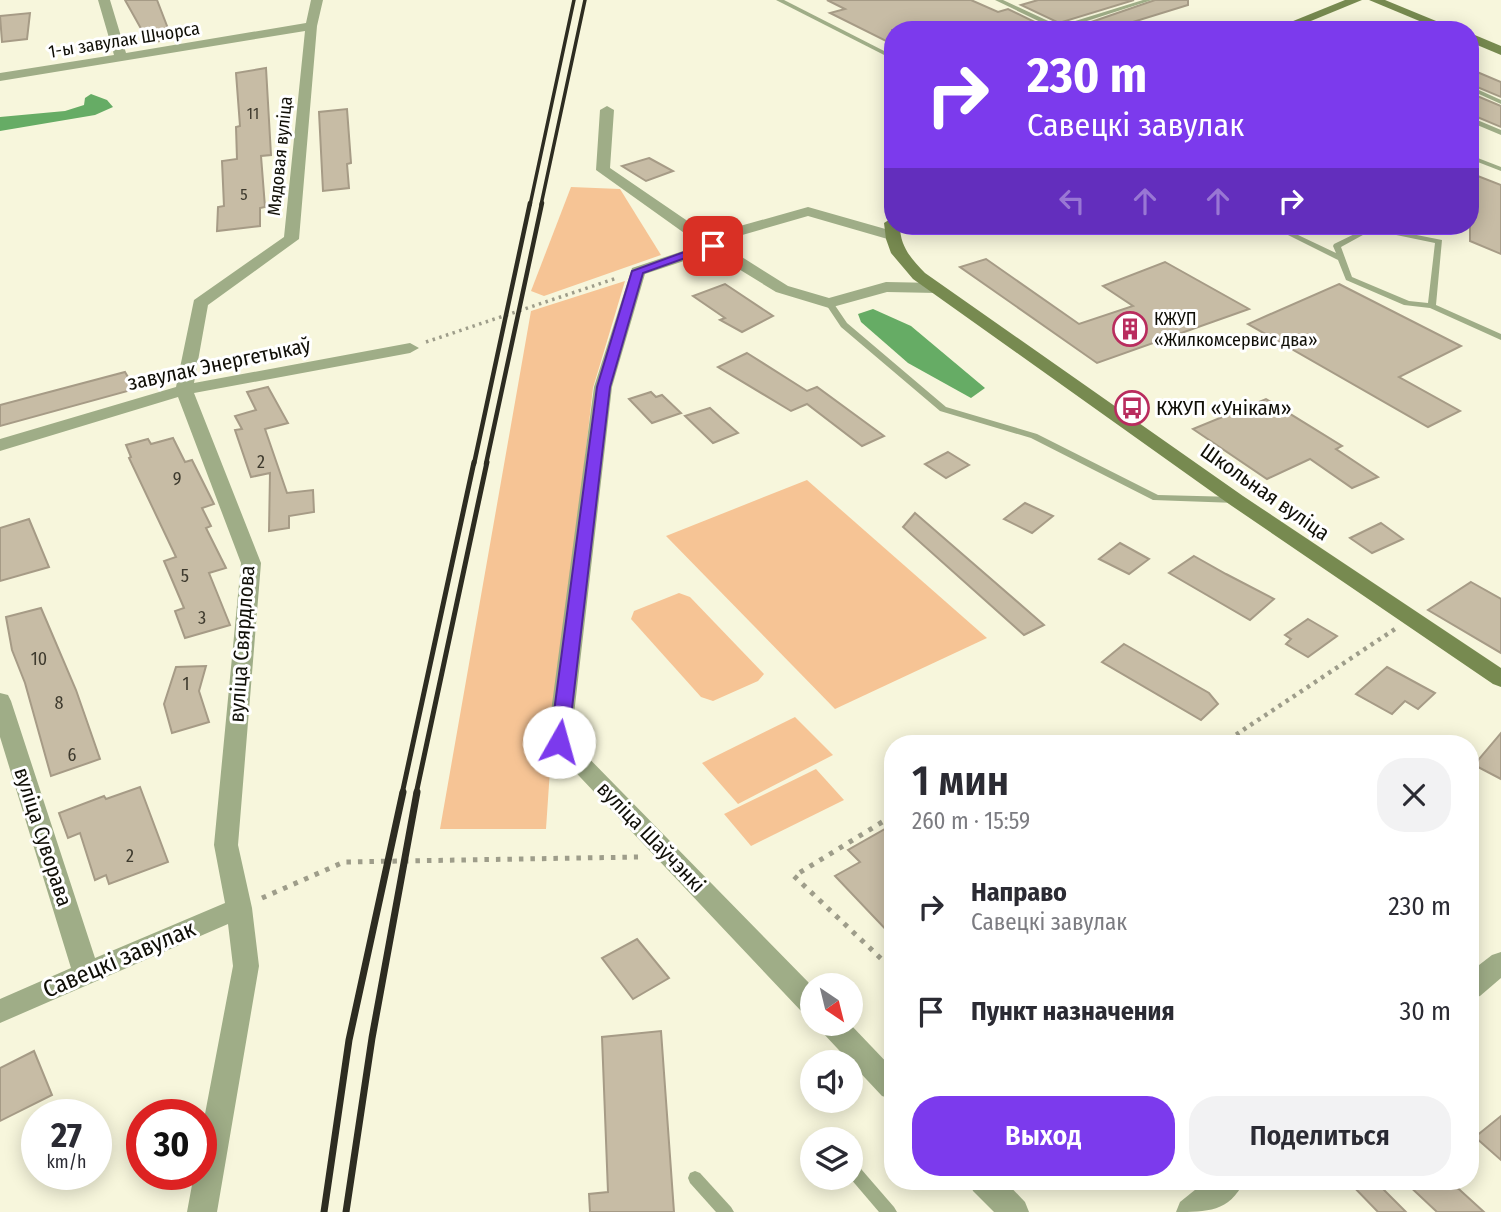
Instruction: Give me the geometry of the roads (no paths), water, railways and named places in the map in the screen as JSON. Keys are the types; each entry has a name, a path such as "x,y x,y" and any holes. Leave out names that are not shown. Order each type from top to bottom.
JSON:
{"street":[{"path":"104,0 121,58"},
{"path":"254,37 311,26 317,0"},
{"path":"1301,21 1356,0"},
{"path":"1375,0 1429,21"},
{"name":"Мядовая вуліца","path":"184,390 200,303 291,239 311,26"},
{"path":"254,37 311,44"},
{"name":"1-ы завулак Шчорса","path":"0,77 254,37"},
{"path":"1479,41 1501,51"},
{"path":"607,110 603,170 709,243 782,289 829,303 886,287 937,288"},
{"path":"709,243 808,211 884,227"},
{"name":"Школьная вуліца","path":"894,235 902,259 937,288 1236,500 1501,679"},
{"name":"вуліца Шаўчэнкі","path":"709,243 638,271 603,387 559,742 800,992"},
{"name":"завулак Энергетыкаў","path":"0,445 184,390 410,348"},
{"name":"вуліца Свярдлова","path":"184,390 251,563 226,845 239,908 246,966 202,1212"},
{"name":"вуліца Суворава","path":"0,701 86,973"},
{"name":"Савецкі завулак","path":"0,1011 239,908"},
{"path":"1479,981 1501,963"},
{"path":"843,1036 884,1079"},
{"path":"993,1190 1014,1212"},
{"path":"1191,1212 1218,1190"}],"lane":[{"path":"779,0 884,53"},
{"path":"998,0 1039,21"},
{"path":"1081,21 1149,0"},
{"path":"1479,92 1499,100"},
{"path":"1479,123 1501,133"},
{"path":"1479,160 1501,169"},
{"path":"1293,235 1342,259"},
{"path":"1358,235 1337,246 1349,278 1407,303 1432,306 1501,337"},
{"path":"1405,235 1439,242 1432,306"},
{"path":"829,303 844,325 943,409 1034,436 1156,498 1236,500"},
{"path":"695,1178 726,1212"},
{"path":"863,1182 889,1212"}],"railway":[{"path":"530,205 574,0"},
{"path":"541,205 585,0"},
{"path":"474,464 530,203"},
{"path":"486,464 542,203"},
{"path":"402,794 474,462"},
{"path":"416,794 487,462"},
{"path":"324,1212 349,1040 403,792"},
{"path":"346,1212 372,1038 417,792"}],"place":[{"name":"КЖУП «Жилкомсервис два»","path":"1130,329"},
{"name":"КЖУП «Унікам»","path":"1132,408"}]}
